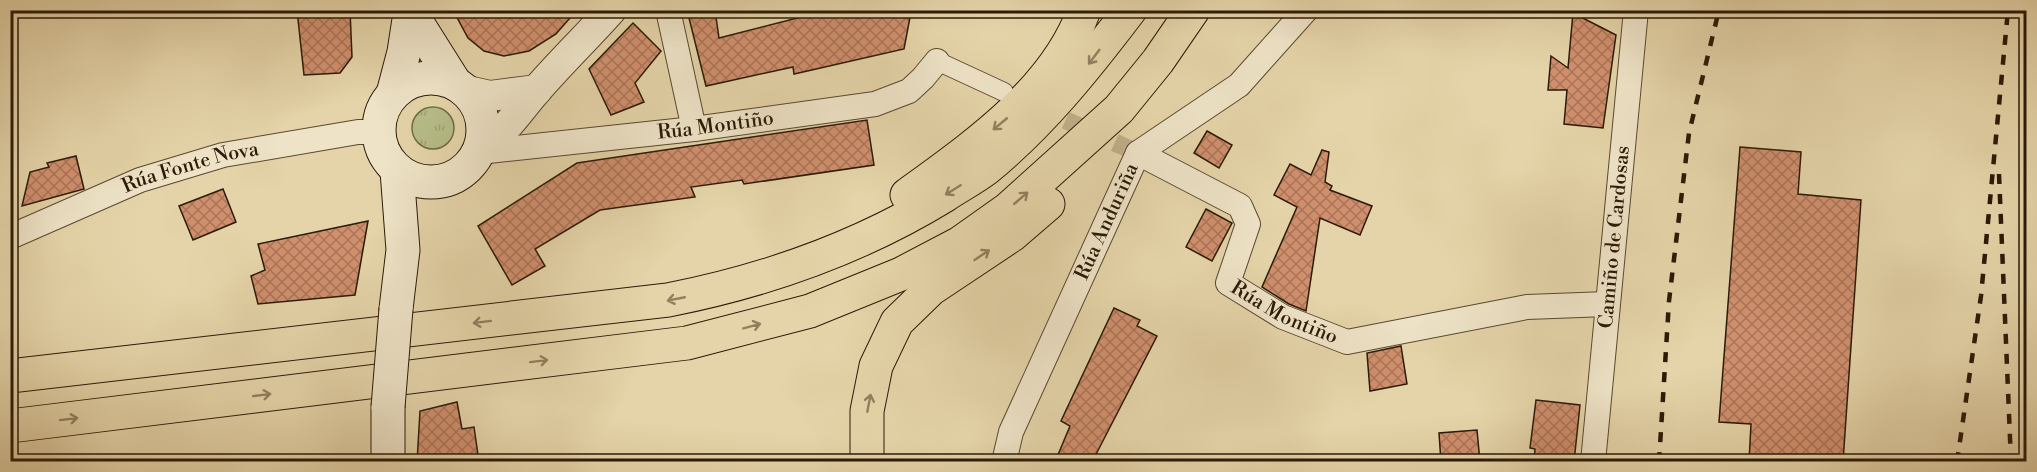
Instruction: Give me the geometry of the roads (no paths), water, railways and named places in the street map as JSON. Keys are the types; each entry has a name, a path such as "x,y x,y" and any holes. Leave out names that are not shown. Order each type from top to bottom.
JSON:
{"highway":[{"path":"711,292 759,263 831,233 906,196 963,155 1007,118 1050,70 1076,32 1084,10"},
{"path":"10,376 668,300 711,292 854,245 913,215 985,170 1040,120 1074,83 1130,10"},
{"path":"10,426 687,343 810,311 901,274 960,243 1008,210 1119,109 1158,61 1193,10"},
{"path":"867,462 869,400 876,366 897,322 932,289 1012,235 1094,161 1131,120 1209,10"}],"main road":[{"path":"409,12 459,87 472,98 482,118 480,149 467,169 459,175 438,182 414,180 397,171 383,153 378,132 382,111 393,94 404,52 409,12"},
{"path":"393,94 411,82 433,78 459,87"},
{"path":"388,462 388,407 403,250 397,171"},
{"path":"403,250 438,182"}],"street":[{"path":"480,149 510,124 537,90 611,10"},
{"path":"668,10 694,129"},
{"name":"Rúa Anduriña","path":"1004,462 1011,432 1138,153 1239,85 1306,10"},
{"name":"Camiño de Cardosas","path":"1593,462 1606,304 1636,10"},
{"path":"937,61 1004,92"},
{"name":"Rúa Montiño","path":"480,149 694,129 875,104 909,91 937,61"},
{"path":"459,87 490,96 537,90"},
{"name":"Rúa Fonte Nova","path":"10,237 141,180 223,155 358,132 378,132"},
{"name":"Rúa Montiño","path":"1138,153 1240,206 1248,224 1228,283 1283,317 1347,342 1527,307 1606,304"}],"tunnel":[{"path":"1041,109 1138,153"}],"railway":[{"path":"1659,462 1669,301 1689,133 1719,10"},
{"path":"1957,462 1981,296 2008,10"},
{"path":"1999,174 2011,462"}]}
